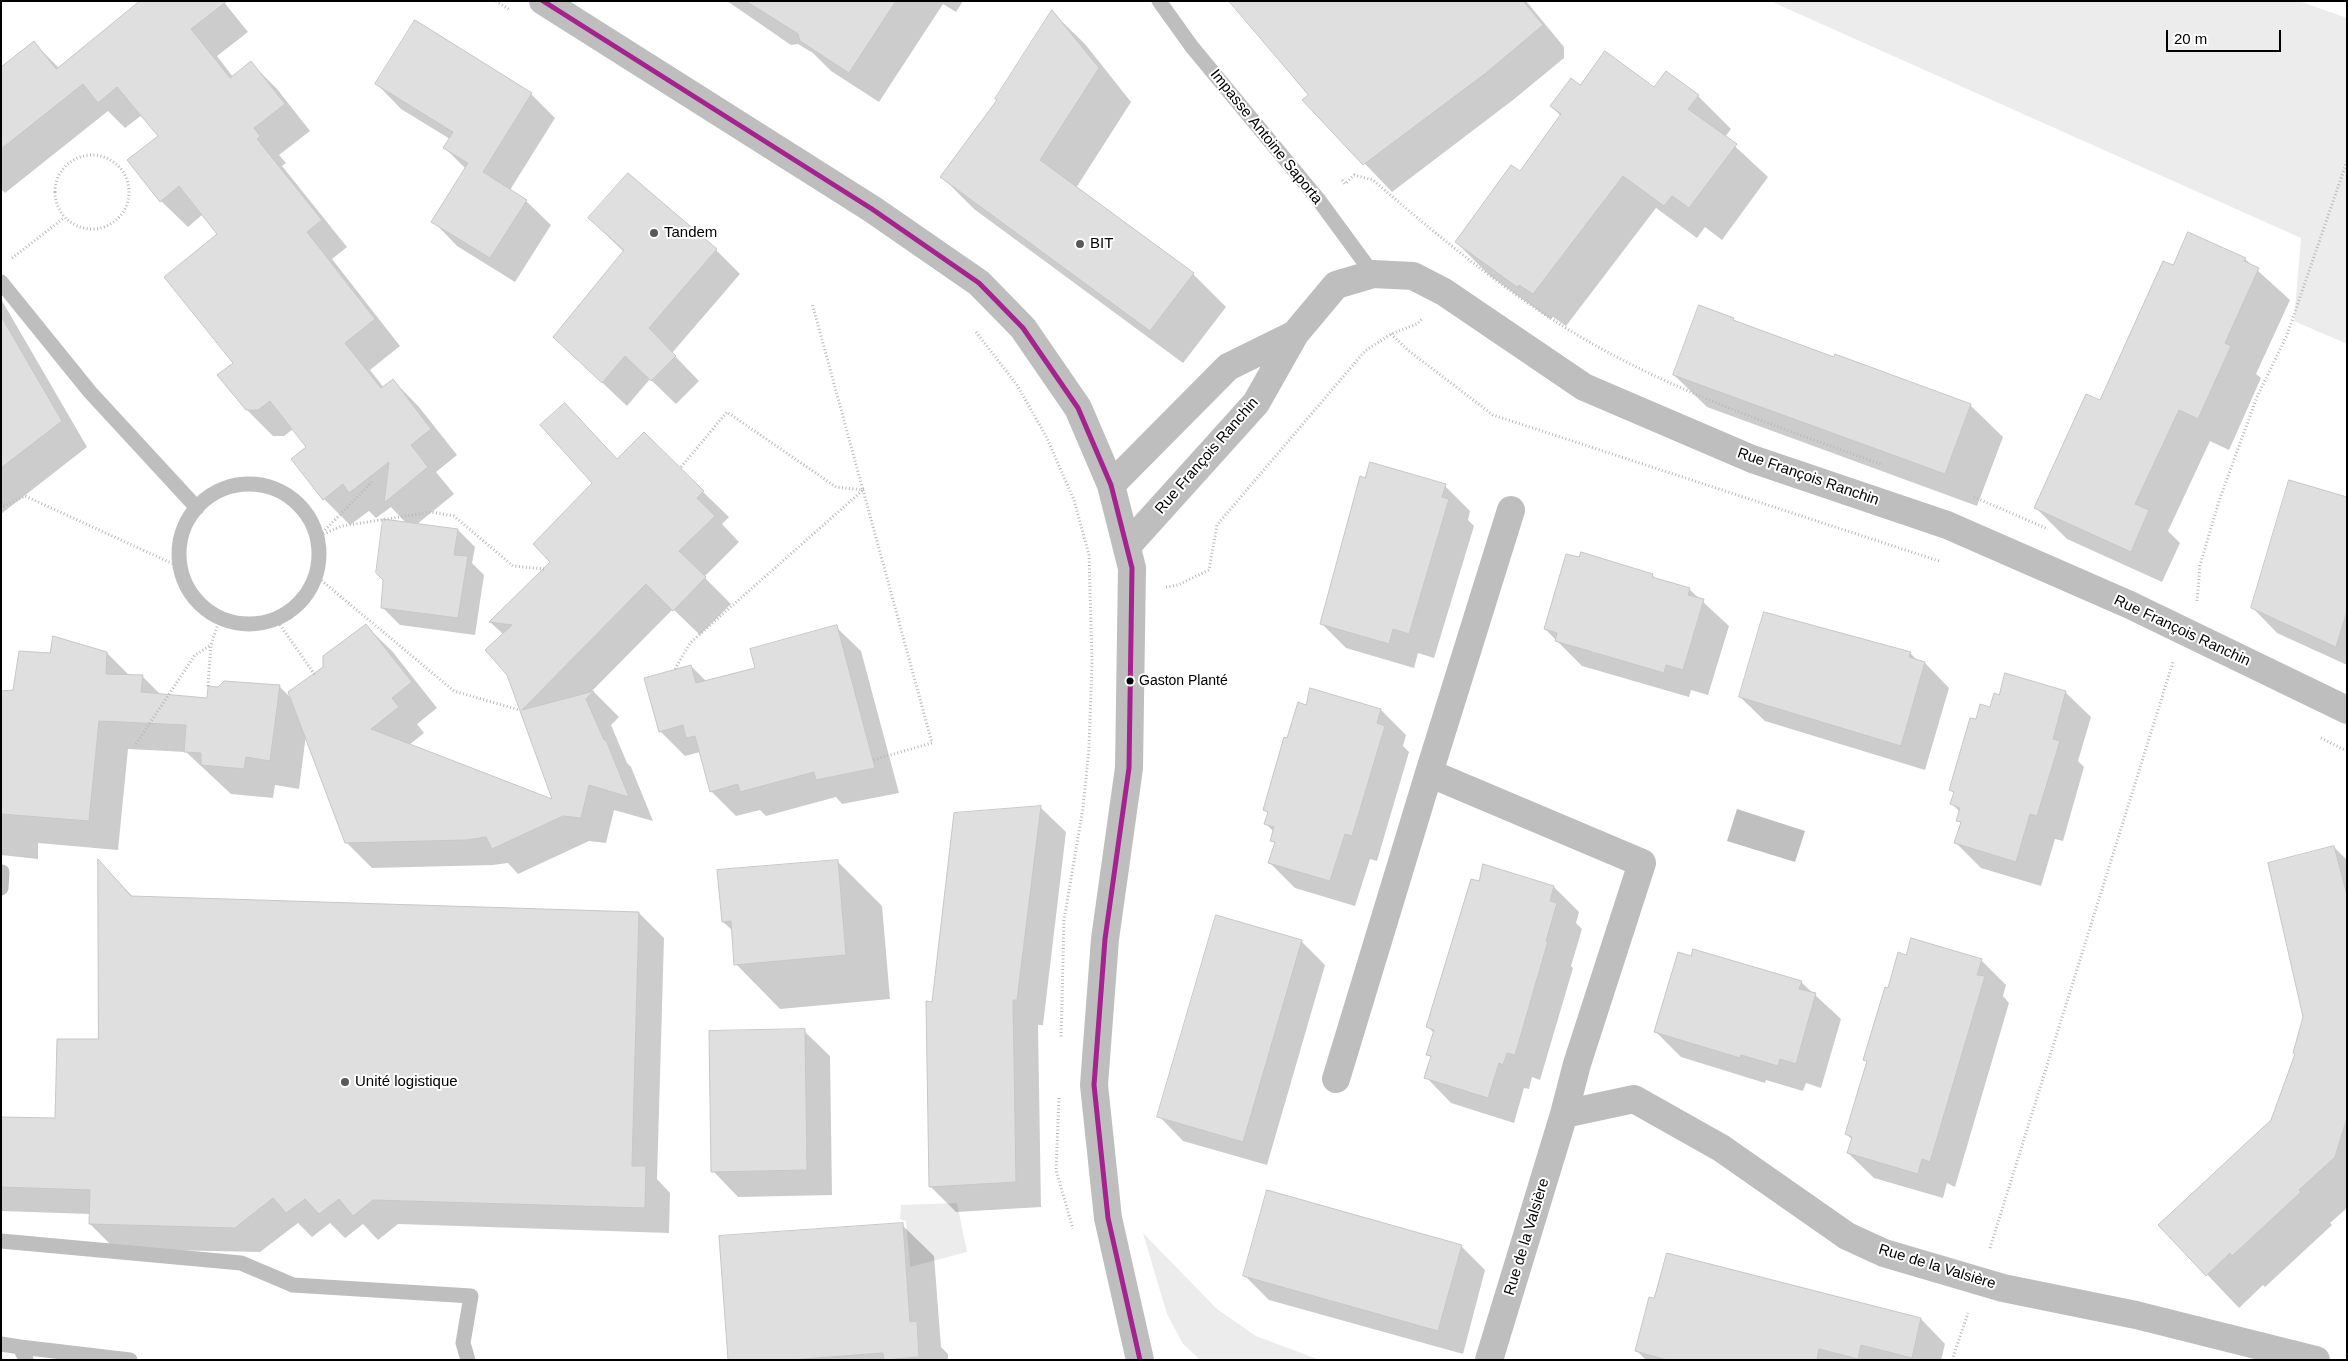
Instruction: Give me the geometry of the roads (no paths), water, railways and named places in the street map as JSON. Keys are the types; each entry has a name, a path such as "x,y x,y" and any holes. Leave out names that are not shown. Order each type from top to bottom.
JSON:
{"street":[{"path":"543,1 872,209 979,283 1022,328 1078,408 1111,486 1128,546 1132,568 1133,621 1129,768 1105,939 1094,1085 1108,1218 1140,1360"},
{"name":"Rue François Ranchin","path":"1128,546 1256,403 1295,334 1336,285 1373,274 1413,276 1444,292 1584,387 1752,459 1947,525 2182,630 2347,710"},
{"name":"Rue François Ranchin","path":"1111,486 1228,367 1295,334"},
{"path":"1336,1079 1511,510"},
{"name":"Rue de la Valsière","path":"1429,773 1642,863 1577,1064 1564,1114 1490,1360"},
{"name":"Rue de la Valsière","path":"1564,1114 1634,1099 1721,1148 1847,1236 1884,1253 1979,1281 2048,1298 2136,1315 2316,1360"}],"lane":[{"name":"Impasse Antoine Saporta","path":"1159,1 1192,47 1318,199 1373,274"},
{"path":"1,282 90,392 197,508"},
{"path":"255,484 276,490 295,501 309,517 318,537 320,556 316,576 307,594 294,609 276,619 258,624 238,624 220,618 201,605 187,588 180,567 180,546 186,525 197,508 214,494 234,486 255,484"},
{"path":"1,888 2,872"},
{"path":"1,1241 241,1263 293,1285 471,1296 463,1343 468,1360"},
{"path":"1,1344 23,1353 130,1360"}],"place":[{"name":"Tandem","path":"654,233"},
{"name":"BIT","path":"1080,244"},
{"name":"Gaston Planté","path":"1130,681"},
{"name":"Unité logistique","path":"345,1082"}]}
